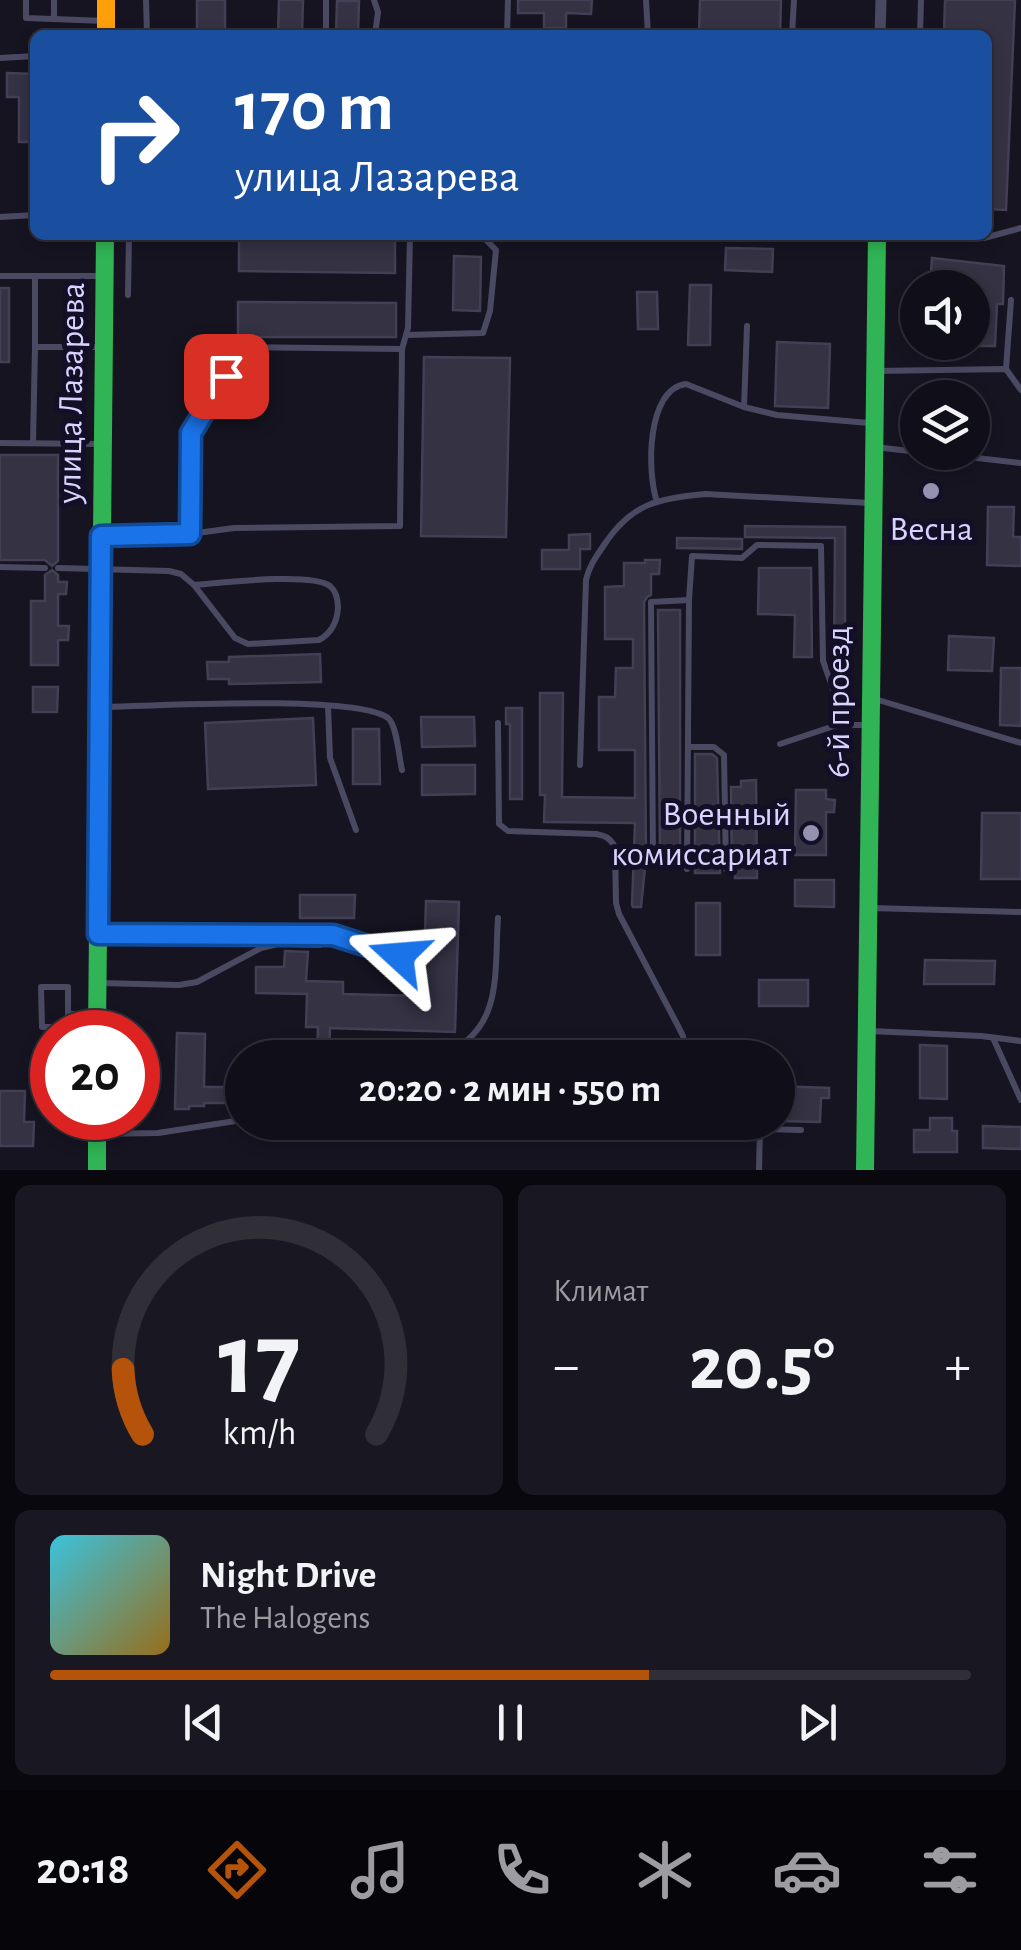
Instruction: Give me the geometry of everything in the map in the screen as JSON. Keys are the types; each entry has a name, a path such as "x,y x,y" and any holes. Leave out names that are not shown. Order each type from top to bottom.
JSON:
{"street":[{"path":"106,0 106,28"},
{"path":"880,30 881,0"},
{"name":"улица Лазарева","path":"97,1010 105,240"},
{"name":"6-й проезд","path":"864,1170 878,240"},
{"path":"97,1140 97,1170"}],"lane":[{"path":"26,0 26,18 106,28"},
{"path":"54,0 54,19"},
{"path":"146,0 146,30"},
{"path":"326,0 326,30"},
{"path":"374,0 378,12 376,30"},
{"path":"508,0 508,30"},
{"path":"646,0 648,30"},
{"path":"792,30 794,0"},
{"path":"920,30 921,0"},
{"path":"0,58 30,56"},
{"path":"0,217 30,215"},
{"path":"992,236 1021,228"},
{"path":"128,296 129,240"},
{"path":"101,536 190,534 234,528 400,526 402,349 408,328 410,240"},
{"path":"406,335 482,333 490,311 496,250 487,240"},
{"path":"0,276 104,276"},
{"path":"34,443 35,276"},
{"path":"1011,300 1006,369 1021,390"},
{"path":"744,408 747,326"},
{"path":"35,348 104,347"},
{"path":"190,534 191,433 244,347 402,349"},
{"path":"876,371 1006,369"},
{"path":"656,502 652,489 652,429 666,393 676,386 686,384 744,408 777,415 875,424"},
{"path":"0,443 102,444"},
{"path":"874,447 900,450"},
{"path":"990,459 1021,462"},
{"path":"580,764 586,580 589,566 628,515 656,502 706,494 872,503"},
{"path":"688,869 692,556 742,558 757,545 821,546 823,662 836,696 837,724"},
{"path":"0,568 45,568"},
{"path":"58,568 181,574 194,584 235,638 248,644 319,640 334,628 336,594 329,585 314,580 194,584"},
{"path":"653,860 651,602 689,600"},
{"path":"869,698 1021,744"},
{"path":"99,707 271,704 364,709 388,718 394,725 402,770"},
{"path":"328,706 330,758 356,830"},
{"path":"498,722 499,824 508,831 596,834 611,840 615,847 619,914 678,1026 682,1040"},
{"path":"780,744 837,724 869,725"},
{"path":"688,747 714,747 724,756 726,869"},
{"path":"868,908 1021,912"},
{"path":"468,1040 478,1032 493,994 498,918"},
{"path":"98,934 333,935 399,956"},
{"path":"98,984 189,984 261,948 278,944 320,945"},
{"path":"41,987 68,987 68,1014 68,1027 42,1027 41,987"},
{"path":"868,1030 1021,1041"},
{"path":"992,1037 1021,1100"},
{"path":"160,1133 225,1123"},
{"path":"795,1130 801,1130"},
{"path":"759,1170 760,1140"}],"building":[{"path":"197,0 225,0 225,30 197,30"},
{"path":"279,0 303,0 302,30 278,30"},
{"path":"518,0 592,0 591,14 566,13 566,28 544,28 544,13 518,13"},
{"path":"700,0 781,0 780,30 699,30"},
{"path":"945,0 1015,0 1006,210 992,209 992,30 944,30"},
{"path":"337,1 359,1 358,30 336,30"},
{"path":"7,73 30,74 30,142 19,142 19,97 7,97"},
{"path":"239,240 395,240 395,273 239,271"},
{"path":"726,248 773,249 772,272 725,270"},
{"path":"454,256 481,257 480,311 453,310"},
{"path":"932,258 1004,266 1003,304 997,304 995,346 990,346 990,270 931,270"},
{"path":"690,285 711,285 710,345 688,345"},
{"path":"0,288 9,288 9,362 0,362"},
{"path":"637,292 657,292 658,329 638,329"},
{"path":"238,302 396,303 396,337 238,337"},
{"path":"777,342 830,344 828,408 775,406"},
{"path":"424,357 510,358 506,537 421,536"},
{"path":"0,455 58,455 58,561 52,566 45,560 0,560"},
{"path":"988,507 1014,507 1013,537 1021,537 1021,566 987,565"},
{"path":"745,526 845,527 845,663 834,663 835,538 745,537"},
{"path":"590,534 590,549 580,549 580,569 542,569 542,550 569,550 569,535"},
{"path":"677,538 742,539 742,549 677,548"},
{"path":"660,560 659,574 651,574 651,595 644,602 646,858 641,907 633,907 635,823 544,822 545,795 540,795 540,693 563,693 562,797 635,798 635,750 599,750 599,697 615,697 616,668 633,668 633,639 605,639 605,587 624,586 624,563"},
{"path":"759,568 811,568 812,657 794,657 795,615 758,614"},
{"path":"52,570 58,575 58,582 67,582 66,594 58,594 58,626 69,626 68,640 58,640 58,665 31,665 31,601 45,601 45,575"},
{"path":"658,610 680,610 680,857 660,858"},
{"path":"949,636 994,638 992,671 948,670"},
{"path":"320,654 321,682 229,684 229,679 208,679 207,662 229,662 229,657"},
{"path":"1001,668 1021,668 1021,726 1000,725"},
{"path":"33,687 58,687 57,712 33,712"},
{"path":"506,708 522,708 522,799 510,799 510,724 506,724"},
{"path":"421,717 474,717 475,746 422,747"},
{"path":"313,718 316,785 208,789 205,723"},
{"path":"353,729 379,729 380,784 353,784"},
{"path":"695,754 712,754 717,758 720,873 695,873"},
{"path":"422,765 475,765 475,794 422,795"},
{"path":"756,780 757,878 735,878 731,787 741,787 741,781"},
{"name":"Военный комиссариат","path":"796,790 826,790 826,799 835,800 834,812 826,812 826,855 795,855"},
{"path":"982,813 1021,813 1021,879 981,879"},
{"path":"795,880 834,880 834,907 795,906"},
{"path":"300,895 355,895 354,918 300,918"},
{"path":"426,901 459,902 455,1032 330,1028 330,1040 318,1040 318,1027 306,1027 307,994 256,993 256,967 284,967 285,951 308,952 306,981 343,982 343,994 423,996"},
{"path":"696,903 720,903 720,955 696,955"},
{"path":"925,960 995,961 994,984 924,984"},
{"path":"759,980 808,980 808,1006 759,1006"},
{"path":"177,1033 205,1034 204,1087 225,1087 225,1103 175,1109"},
{"path":"920,1045 947,1046 947,1099 920,1098"},
{"path":"795,1087 829,1088 829,1098 821,1098 820,1122 795,1121"},
{"path":"0,1091 25,1091 24,1122 30,1122 33,1146 0,1146"},
{"path":"930,1118 952,1118 952,1131 957,1131 957,1152 914,1152 914,1130 930,1130"},
{"path":"983,1126 1021,1127 1021,1149 983,1148"}],"traffic: fast":[{"path":"97,1010 105,240"},
{"path":"865,1170 877,240"},
{"path":"97,1140 97,1170"}],"traffic: slow":[{"path":"106,0 106,30"}],"place":[{"name":"Весна","path":"931,491"},
{"name":"Военный комиссариат","path":"811,833"}],"route":[{"path":"226,376 191,433 190,534 101,536 98,934 333,935 399,956"}]}
